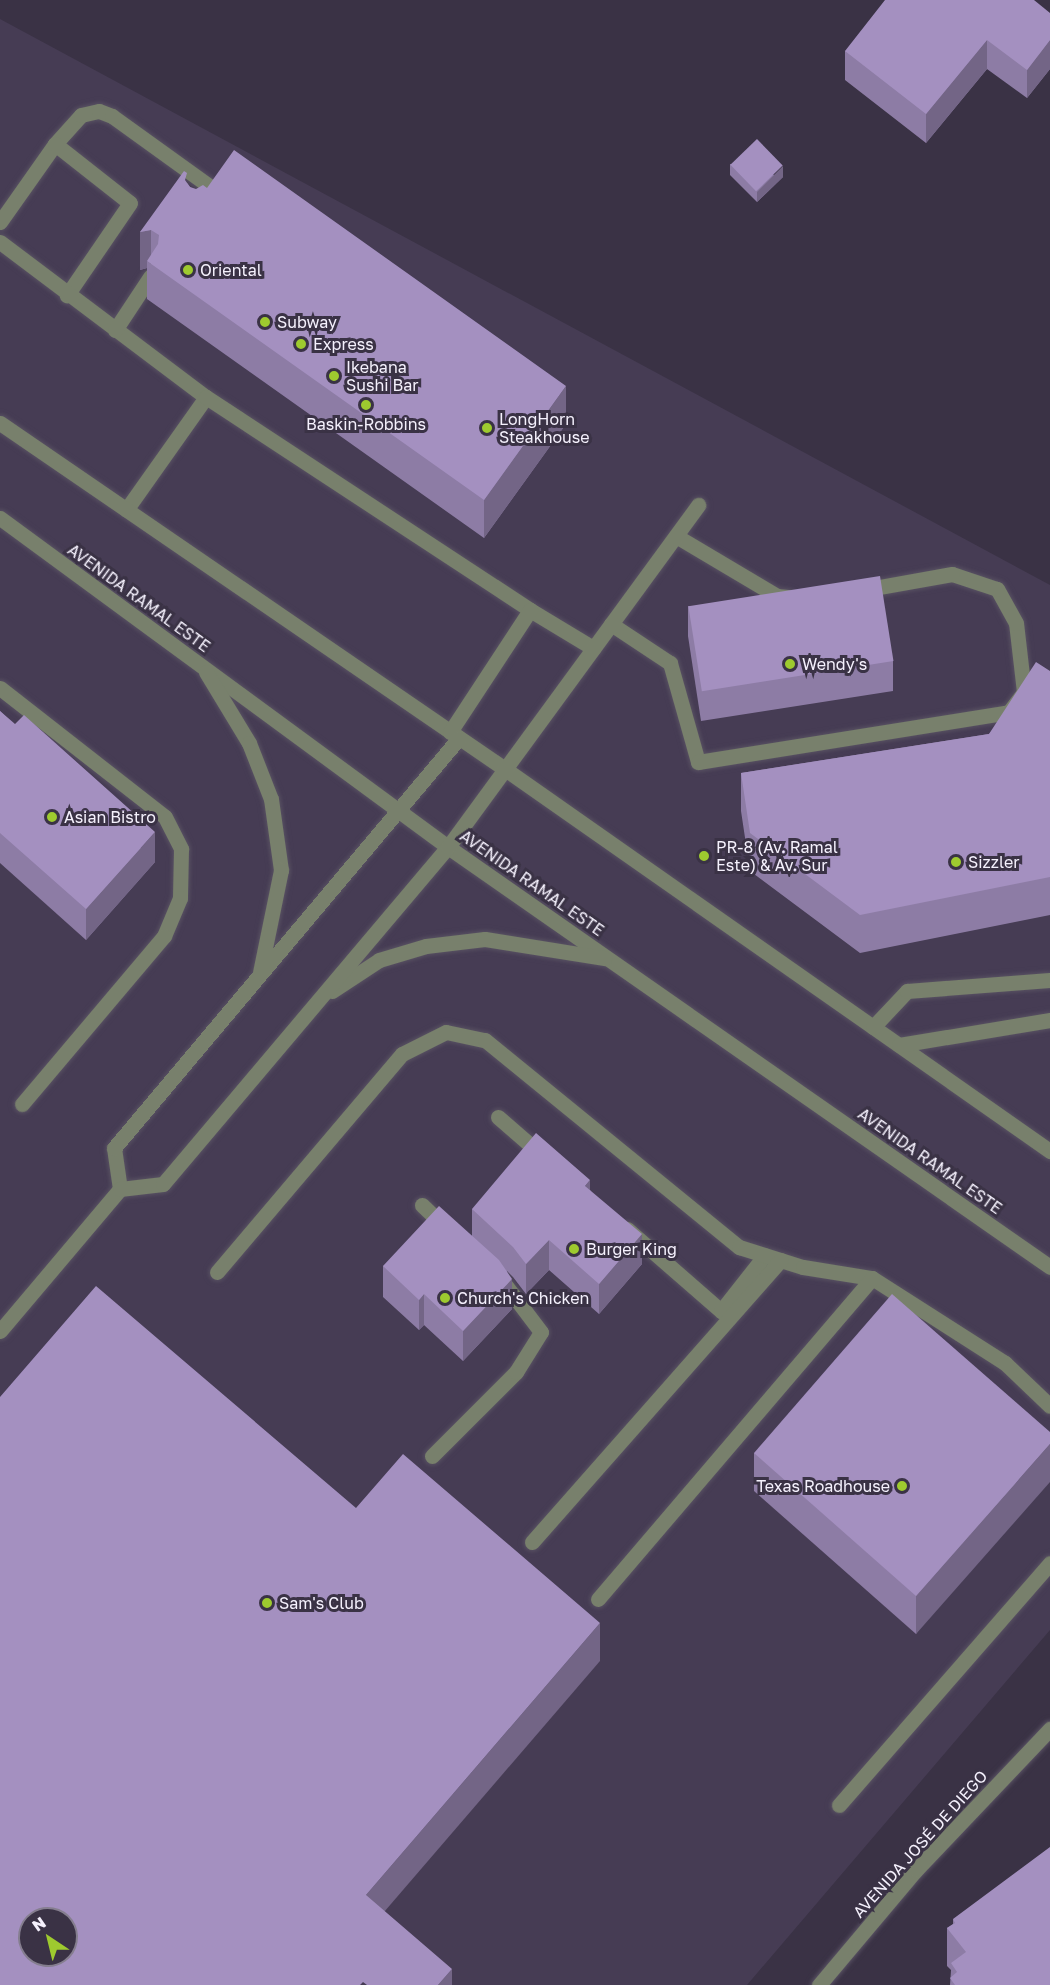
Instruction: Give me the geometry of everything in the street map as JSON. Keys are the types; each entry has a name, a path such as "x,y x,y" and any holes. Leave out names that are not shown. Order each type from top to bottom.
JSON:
{"street":[{"path":"0,222 55,144 81,115 99,111 112,116 212,188 195,217"},
{"path":"55,144 129,203 67,295"},
{"path":"0,242 67,295 206,397 530,610 593,648"},
{"path":"115,330 150,277"},
{"path":"126,510 206,397"},
{"path":"0,423 505,769 1050,1151"},
{"path":"0,1331 120,1189 163,1184 448,847 698,505"},
{"name":"AVENIDA RAMAL ESTE","path":"0,518 448,847 1050,1267"},
{"path":"676,536 777,596 809,597"},
{"path":"611,624 670,663 698,762 1009,712 1024,692 1016,623 997,589 952,574 853,592"},
{"path":"120,1189 114,1148 398,810 454,735 530,610"},
{"path":"203,667 249,743 271,799 281,870 260,975"},
{"path":"0,688 165,817 181,849 180,898 164,936 22,1104"},
{"path":"317,1001 379,960 426,946 485,939 609,959"},
{"path":"873,1027 907,990 1050,980"},
{"path":"899,1045 1050,1020"},
{"path":"217,1272 402,1054 446,1032 485,1040 739,1247 781,1260 872,1278 1005,1363 1050,1406"},
{"path":"498,1117 552,1163"},
{"path":"422,1205 456,1237"},
{"path":"614,1218 721,1311 765,1255"},
{"path":"532,1542 781,1260"},
{"path":"432,1456 516,1372 541,1332 506,1284 489,1268"},
{"path":"598,1599 872,1278"},
{"path":"839,1805 1050,1563"},
{"name":"AVENIDA JOSÉ DE DIEGO","path":"819,1985 915,1870 1050,1729"}],"shaded area":[{"path":"0,19 1050,585 1050,1630 747,1985 0,1985"}],"building":[{"path":"885,0 1034,0 1050,13 1050,40 1027,70 987,40 926,114 845,51"},
{"path":"757,139 783,166 756,191 730,165"},
{"path":"234,150 566,386 484,500 147,261 158,244 159,235 151,230 140,232 184,171 187,173 185,180 190,187 196,189 203,185 207,188"},
{"name":"Wendy's","path":"880,576 893,661 702,691 688,606"},
{"path":"1036,662 1050,671 1050,877 860,915 750,833 741,773 989,734"},
{"name":"Asian Bistro","path":"0,711 15,724 24,715 155,832 86,909 0,833"},
{"path":"536,1133 590,1180 585,1186 642,1234 599,1284 549,1240 526,1264 513,1247 472,1209"},
{"path":"439,1206 499,1260 512,1279 463,1331 424,1294 419,1300 383,1266"},
{"name":"Sam's Club","path":"96,1286 356,1508 403,1454 600,1623 366,1895 452,1969 438,1985 367,1985 363,1982 360,1985 0,1985 0,1397"},
{"name":"Texas Roadhouse","path":"892,1294 1050,1432 1050,1444 916,1596 754,1453"},
{"path":"1050,1847 1050,1985 955,1985 950,1978 957,1972 951,1963 966,1952 947,1928 955,1923 953,1919"}],"place":[{"name":"Oriental","path":"188,270"},
{"name":"Subway","path":"265,322"},
{"name":"Express","path":"301,344"},
{"name":"Ikebana Sushi Bar","path":"334,376"},
{"name":"Baskin-Robbins","path":"366,405"},
{"name":"LongHorn Steakhouse","path":"487,428"},
{"name":"Wendy's","path":"790,664"},
{"name":"Asian Bistro","path":"52,817"},
{"name":"PR-8 (Av. Ramal Este) & Av. Sur","path":"704,856"},
{"name":"Sizzler","path":"956,862"},
{"name":"Burger King","path":"574,1249"},
{"name":"Church's Chicken","path":"445,1298"},
{"name":"Texas Roadhouse","path":"902,1486"},
{"name":"Sam's Club","path":"267,1603"}]}
